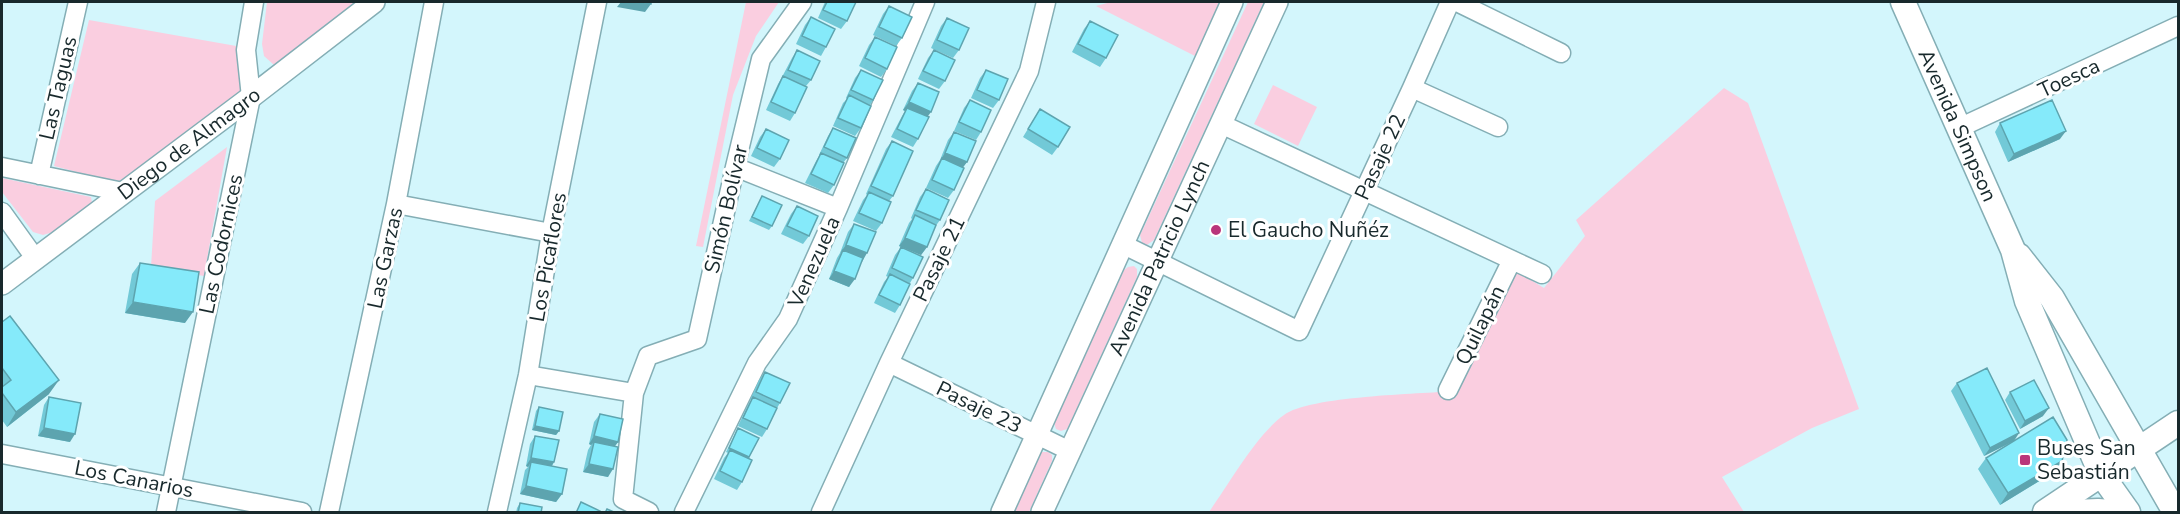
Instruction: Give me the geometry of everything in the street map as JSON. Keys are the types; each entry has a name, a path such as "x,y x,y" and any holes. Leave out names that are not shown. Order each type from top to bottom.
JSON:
{"main road":[{"name":"Avenida Simpson","path":"1903,2 2013,250 2027,301 2101,474 2128,513"},
{"name":"Avenida Simpson","path":"2013,250 2052,298 2175,513"},
{"path":"2045,513 2178,423"},
{"path":"2075,513 2098,511 2110,513"}],"street":[{"name":"Las Taguas","path":"39,175 78,2"},
{"name":"Las Codornices","path":"166,513 251,97 246,50 254,2"},
{"name":"Diego de Almagro","path":"2,284 374,2"},
{"name":"Las Garzas","path":"329,513 396,204 434,2"},
{"name":"Los Picaflores","path":"497,513 528,375 551,234 597,2"},
{"name":"Simón Bolívar","path":"649,513 623,499 634,393 648,356 697,339 761,59 802,2"},
{"name":"Venezuela","path":"684,513 757,363 788,319 838,208 925,2"},
{"name":"Pasaje 21","path":"821,513 889,363 1029,71 1046,2"},
{"name":"Avenida Patricio Lynch","path":"1002,513 1232,2"},
{"name":"Avenida Patricio Lynch","path":"1042,513 1277,2"},
{"name":"Pasaje 22","path":"1124,245 1299,330 1450,2"},
{"path":"1457,2 1561,53"},
{"name":"Toesca","path":"1959,128 2178,26"},
{"path":"1412,88 1498,127"},
{"path":"1221,124 1542,274"},
{"path":"2,167 123,192"},
{"path":"735,167 838,208"},
{"path":"396,204 551,234"},
{"path":"2,212 35,258"},
{"name":"Quilapán","path":"1448,390 1512,260"},
{"name":"Pasaje 23","path":"889,363 1070,451"},
{"path":"528,375 634,393"},
{"name":"Los Canarios","path":"2,455 302,513"}],"shaded area":[{"path":"267,2 357,2 274,65 264,56 262,44"},
{"path":"746,2 779,2 756,36 733,95 703,247 696,246"},
{"path":"1111,2 1224,2 1195,56 1096,6"},
{"path":"1248,2 1264,2 1154,240 1147,245 1142,243 1140,235"},
{"path":"89,20 242,47 241,96 129,181 118,183 54,166"},
{"path":"1273,85 1317,107 1298,146 1254,124"},
{"path":"1724,88 1748,103 1859,409 1812,428 1722,477 1744,512 1209,512 1264,434 1284,415 1297,409 1340,400 1455,391 1516,271 1544,288 1585,236 1576,220"},
{"path":"227,147 204,276 151,267 155,201"},
{"path":"2,178 91,197 92,203 53,232 43,235 33,232 2,192"},
{"path":"1134,266 1137,269 1137,277 1071,421 1067,429 1061,431 1056,429 1054,423 1057,415 1124,270"},
{"path":"1041,452 1048,452 1052,455 1052,461 1029,512 1013,512"}],"building":[{"path":"827,2 856,2 847,21 823,10"},
{"path":"889,6 912,17 902,38 879,27"},
{"path":"811,17 835,29 826,47 802,36"},
{"path":"947,18 969,28 959,50 937,40"},
{"path":"1090,21 1118,35 1106,58 1078,44"},
{"path":"875,37 897,47 887,69 865,58"},
{"path":"797,50 820,61 811,80 788,70"},
{"path":"934,50 955,60 945,81 923,71"},
{"path":"861,70 883,80 873,100 851,90"},
{"path":"986,70 1008,79 999,100 977,90"},
{"path":"783,76 807,87 795,113 771,102"},
{"path":"918,83 939,92 931,112 909,102"},
{"path":"849,95 871,106 861,128 838,118"},
{"path":"970,100 991,110 981,132 959,122"},
{"path":"2052,100 2066,131 2014,154 2000,123"},
{"path":"907,108 929,117 918,139 897,129"},
{"path":"1040,109 1070,127 1058,147 1028,129"},
{"path":"833,128 856,138 847,158 824,147"},
{"path":"766,129 789,140 780,159 757,148"},
{"path":"954,132 976,141 967,162 945,153"},
{"path":"892,141 913,151 893,196 871,186"},
{"path":"821,153 844,163 834,185 811,174"},
{"path":"942,158 964,168 954,190 932,180"},
{"path":"926,189 949,200 940,220 916,210"},
{"path":"869,192 891,202 882,223 859,213"},
{"path":"762,196 782,205 772,226 752,217"},
{"path":"797,206 818,216 809,236 787,226"},
{"path":"915,215 936,225 927,247 905,238"},
{"path":"854,224 876,232 867,253 846,245"},
{"path":"901,247 923,257 913,278 892,268"},
{"path":"843,250 863,258 855,279 834,271"},
{"path":"140,263 199,272 193,312 133,302"},
{"path":"890,274 910,284 900,305 879,295"},
{"path":"10,316 59,380 16,412 2,393 2,387 11,380 2,368 2,322"},
{"path":"1987,368 2019,433 1990,448 1957,383"},
{"path":"765,372 790,383 780,403 756,392"},
{"path":"2034,380 2049,408 2025,421 2010,392"},
{"path":"49,397 81,403 75,434 44,428"},
{"path":"753,397 777,408 767,429 743,418"},
{"path":"539,407 563,412 559,431 535,426"},
{"path":"600,414 623,419 618,442 594,436"},
{"name":"Buses San Sebastián","path":"2053,417 2067,440 2062,461 2008,493 1986,458"},
{"path":"738,428 759,438 749,457 729,448"},
{"path":"535,436 559,440 554,462 531,458"},
{"path":"594,442 618,447 613,469 589,464"},
{"path":"730,450 752,460 742,482 720,471"},
{"path":"531,462 567,469 562,494 526,486"},
{"path":"581,502 600,511 599,513 576,513"},
{"path":"520,503 542,507 541,513 518,513"}],"place":[{"name":"El Gaucho Nuñéz","path":"1216,230"},
{"name":"Buses San Sebastián","path":"2025,460"}]}
